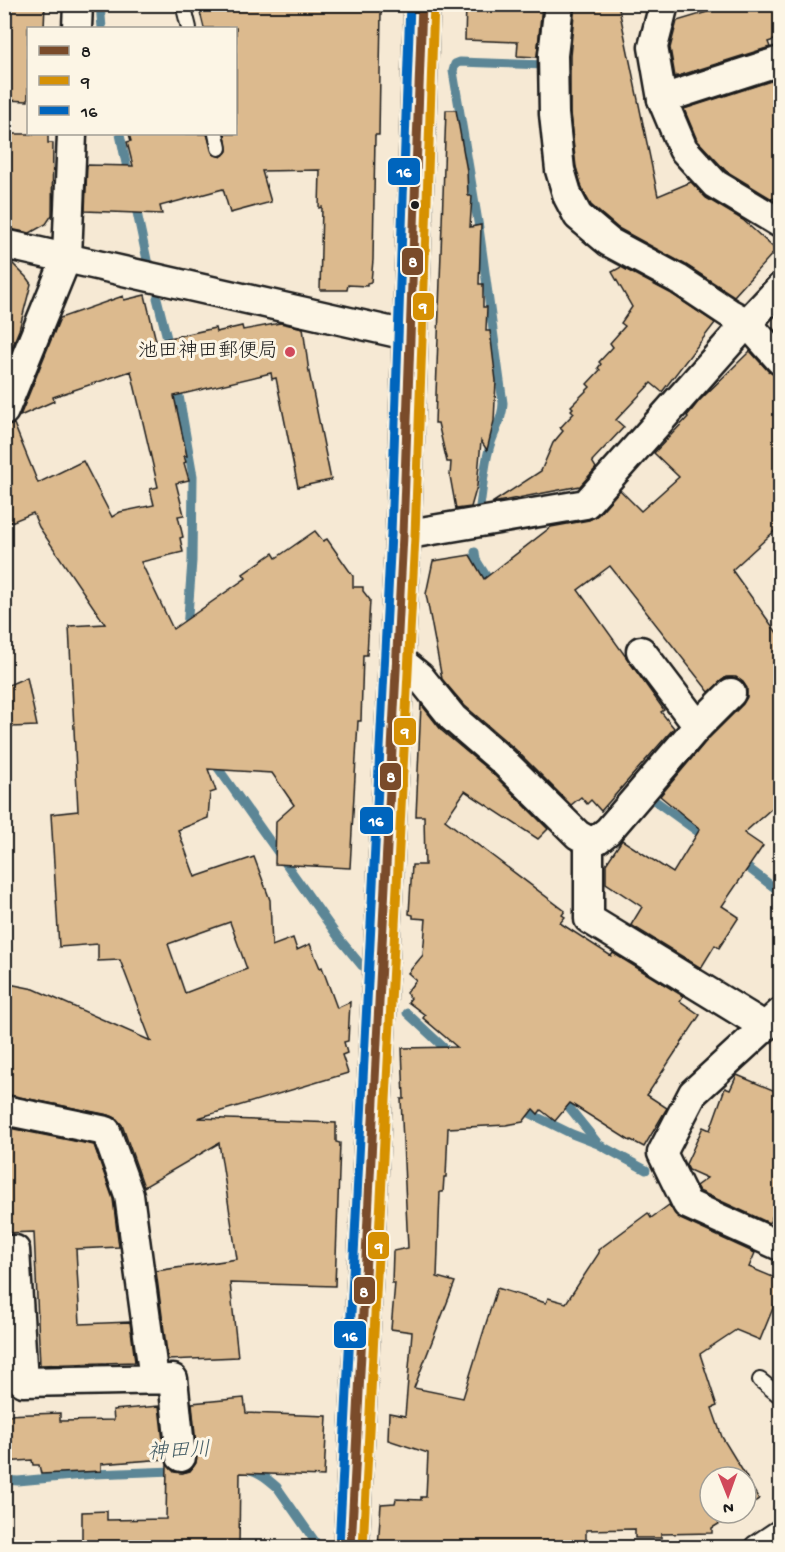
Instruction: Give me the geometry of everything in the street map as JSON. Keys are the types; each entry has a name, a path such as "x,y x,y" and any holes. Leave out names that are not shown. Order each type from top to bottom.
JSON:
{"street":[{"path":"77,27 78,4"},
{"path":"351,1548 403,535 422,4"},
{"path":"559,4 553,55 554,114 560,170 568,197 578,216 609,242 678,279 747,323 780,360"},
{"path":"664,4 653,47 662,99 683,148 715,184 780,223"},
{"path":"662,99 780,62"},
{"path":"4,411 67,257 72,135"},
{"path":"4,244 411,336"},
{"path":"403,535 585,504 780,288"},
{"path":"641,651 698,726"},
{"path":"397,658 420,677 453,718 503,761 578,835 589,841 598,839 608,831 698,726 731,693"},
{"path":"589,841 589,919 772,1020 693,1093 662,1153 687,1204 780,1246"},
{"path":"4,1110 106,1131 129,1195 154,1379"},
{"path":"4,1250 15,1250 23,1382 173,1378 181,1457"}],"lane":[{"path":"183,4 189,27"},
{"path":"216,135 219,148"},
{"path":"760,1380 780,1396"},
{"path":"752,1548 753,1544 780,1526"}],"building":[{"path":"4,4 45,4 44,27 27,27 27,101 4,100"},
{"path":"198,4 364,4 374,6 375,10 381,10 379,135 375,135 373,260 371,282 367,283 367,286 348,285 347,290 320,290 322,207 319,208 320,170 262,171 271,202 230,213 223,189 160,206 162,214 85,211 87,165 133,166 127,142 131,141 129,135 207,135 213,154 221,157 227,151 225,135 237,135 237,27 204,27"},
{"path":"466,4 542,4 537,57 517,56 518,42 465,40"},
{"path":"575,4 618,4 658,196 691,182 706,198 743,220 776,250 734,296 686,265 618,228 591,205 583,191 576,167 570,113 570,56"},
{"path":"734,4 780,4 780,38 768,42 770,47 675,77 670,48 677,21"},
{"path":"777,79 780,91 780,196 772,199 726,171 697,140 684,109"},
{"path":"446,110 456,110 467,171 468,196 472,196 470,227 481,225 479,284 483,284 483,307 487,307 486,331 490,331 496,381 494,421 487,450 481,441 477,486 471,507 456,509 450,476 451,462 447,462 438,423 435,423"},
{"path":"8,134 48,135 48,143 53,143 52,215 46,224 30,233 5,228"},
{"path":"4,261 11,262 31,284 19,330 4,366"},
{"path":"621,267 670,293 715,323 662,392 651,383 616,420 624,427 592,461 596,468 580,486 492,503 541,471 553,443 563,431 560,428 574,413 571,406 590,387 587,384 600,370 599,362 613,347 610,343 625,326 621,323 632,307 612,272"},
{"path":"145,295 156,341 215,328 216,332 242,326 243,330 280,323 303,328 309,372 331,480 298,487 276,378 272,379 271,373 174,396 187,456 184,456 186,462 184,463 189,480 176,483 184,515 178,516 183,537 180,538 183,552 141,562 173,629 246,578 243,574 273,553 276,558 315,531 323,541 327,539 353,576 353,587 363,587 363,591 370,600 367,655 363,655 361,721 358,721 350,868 275,864 276,821 294,805 272,773 208,769 216,791 210,793 208,818 178,830 195,877 254,857 270,900 272,946 293,938 297,950 310,944 320,968 322,967 337,1008 350,1002 348,1041 344,1042 347,1053 342,1055 348,1073 198,1118 336,1123 336,1142 340,1143 335,1286 230,1283 238,1357 168,1360 156,1271 237,1259 219,1143 144,1187 122,1125 116,1118 4,1094 4,983 34,989 151,1041 120,960 98,961 98,944 59,947 51,814 78,811 69,626 105,624 39,527 33,513 4,525 4,427 14,424 38,483 83,461 112,517 120,512 154,505 150,489 158,487 131,371 53,397 54,401 20,416 60,318 123,296 124,300","holes":["230,922 247,969 185,993 168,944"]},
{"path":"750,351 768,371 780,376 780,526 732,570 780,637 780,801 744,833 763,846 722,906 739,917 719,948 715,945 701,968 631,925 642,907 606,883 606,864 622,840 673,873 700,829 660,796 708,739 743,704 747,697 747,688 743,682 736,677 726,677 709,692 610,566 578,590 664,710 661,712 674,728 601,811 591,800 587,804 581,797 571,805 515,749 465,706 442,679 426,594 433,561 470,555 484,579 551,527 589,520 598,515 620,490 641,511 679,477 654,453 688,417 699,401"},
{"path":"27,677 37,726 11,727 10,722 4,722 4,687"},
{"path":"421,704 442,731 492,773 548,829 538,839 465,791 445,820 565,911 562,915 565,917 560,923 611,956 613,953 683,996 680,1001 700,1015 647,1095 667,1108 644,1147 630,1141 570,1103 555,1121 541,1110 538,1114 533,1109 523,1122 448,1128 446,1177 444,1177 443,1192 440,1192 437,1277 455,1282 414,1388 463,1398 497,1288 546,1303 548,1298 566,1303 599,1253 598,1250 648,1213 651,1218 669,1205 680,1219 755,1253 749,1267 780,1280 780,1291 760,1340 736,1330 700,1354 717,1406 712,1408 722,1437 739,1465 698,1465 698,1525 717,1525 712,1528 712,1533 661,1534 661,1538 635,1538 635,1529 586,1530 586,1548 378,1548 381,1504 395,1503 396,1499 421,1500 421,1497 426,1497 428,1453 388,1440 389,1413 405,1416 412,1332 391,1329 395,1283 392,1283 393,1251 408,1248 401,1099 404,1099 402,1048 457,1047 423,1018 425,1015 408,1002 411,998 406,993 416,980 408,973 423,955 426,919 413,918 413,915 409,914 412,865 425,865 424,816 416,816"},
{"path":"737,1075 780,1093 780,1218 773,1215 769,1223 699,1191 696,1186 707,1178 689,1170 686,1164 703,1127 710,1130 725,1088 730,1090"},
{"path":"4,1127 94,1145 113,1199 119,1247 76,1249 80,1324 130,1322 135,1362 40,1365 34,1232 4,1233"},
{"path":"244,1398 246,1413 327,1416 324,1476 240,1473 239,1546 152,1544 152,1548 82,1548 82,1512 107,1511 107,1520 166,1519 167,1464 174,1472 182,1473 190,1471 196,1463 192,1403"},
{"path":"159,1406 165,1459 101,1464 101,1471 41,1474 39,1465 33,1465 32,1460 4,1462 4,1415 60,1413 60,1421 114,1420 113,1410"}],"waterway":[{"path":"100,4 102,27"},
{"path":"480,506 487,456 503,403 479,228 453,71 455,64 460,62 546,65"},
{"path":"120,135 129,178"},
{"path":"135,203 147,260"},
{"path":"157,298 170,350"},
{"path":"177,384 193,476 192,561 187,629"},
{"path":"475,552 476,560 493,587"},
{"path":"213,761 338,937 362,966"},
{"path":"654,800 708,839"},
{"path":"739,861 780,892"},
{"path":"407,1013 452,1055"},
{"path":"565,1095 568,1106 597,1142"},
{"path":"519,1108 598,1144 646,1170"},
{"name":"神田川","path":"4,1480 200,1470"},
{"name":"神田川","path":"250,1470 261,1474 277,1487 319,1547"}],"transit line":[{"name":"16","path":"339,1547 391,534 410,4"},
{"name":"8","path":"351,1548 403,535 422,4"},
{"name":"9","path":"363,1548 415,536 434,4"}],"place":[{"name":"池田神田郵便局","path":"290,352"}]}
